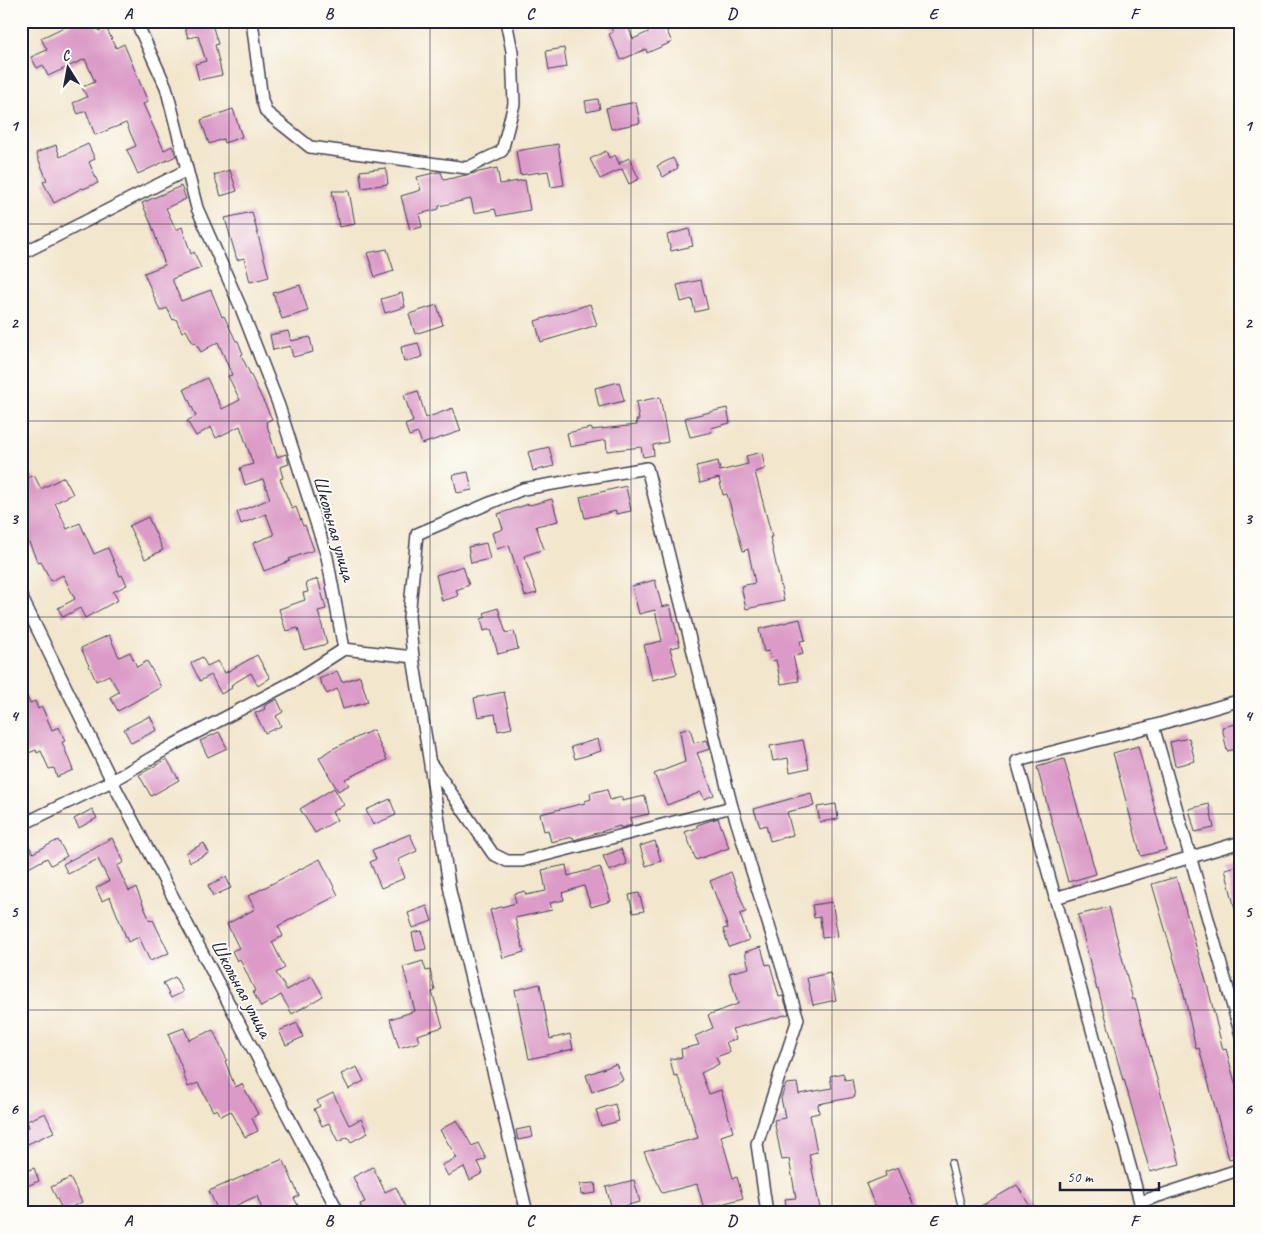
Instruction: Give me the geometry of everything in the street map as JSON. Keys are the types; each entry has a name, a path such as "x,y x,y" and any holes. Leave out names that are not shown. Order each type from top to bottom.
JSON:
{"street":[{"name":"Школьная улица","path":"136,21 166,86 197,208 241,308 285,425 327,556 344,649"},
{"path":"252,21 262,100 266,112 310,147 467,168 502,151 514,104 512,51 506,21"},
{"path":"21,254 187,170"},
{"path":"527,1213 450,891 413,657 409,617 417,534 523,489 647,468 732,807 798,1019 757,1144 767,1213"},
{"name":"Школьная улица","path":"21,596 112,781 339,1213"},
{"path":"21,825 112,781 175,744 296,680 344,649 413,657"},
{"path":"1241,700 1153,726 1017,761 1141,1207 1241,1169"},
{"path":"1153,726 1241,1035"},
{"path":"430,762 493,854 507,861 522,861 732,807"},
{"path":"1055,898 1241,842"}],"lane":[{"path":"951,1163 963,1213"}],"building":[{"path":"77,21 94,21 99,31 106,27 116,48 124,44 148,102 143,104 164,150 172,146 176,156 138,174 127,150 136,146 126,123 95,135 86,111 78,114 73,103 87,97 82,87 95,82 85,59 48,76 43,65 37,68 31,57 47,50 41,38"},
{"path":"183,21 211,21 218,44 215,45 222,75 199,80 195,64 206,61 198,36 188,38"},
{"path":"607,21 626,21 633,39 664,25 672,42 647,53 646,49 621,60 609,34 613,32"},
{"path":"564,48 567,67 549,70 546,51"},
{"path":"598,99 600,109 587,112 585,101"},
{"path":"636,102 640,123 611,129 606,108"},
{"path":"233,109 242,137 224,143 223,139 209,144 201,120"},
{"path":"88,144 95,159 89,162 98,183 82,188 54,203 43,182 47,180 36,153 56,145 60,157"},
{"path":"558,144 564,185 551,187 548,171 520,175 516,151"},
{"path":"606,151 609,158 615,155 619,163 629,158 639,179 629,184 622,169 600,179 590,159"},
{"path":"673,158 678,168 663,177 657,166"},
{"path":"386,168 388,184 362,188 360,171"},
{"path":"497,168 500,184 525,180 530,210 497,216 495,209 474,213 471,199 439,206 439,209 419,214 422,227 410,230 401,196 421,190 417,177 441,172 444,180"},
{"path":"230,170 237,191 221,196 214,175"},
{"path":"181,186 186,199 166,208 176,230 182,227 191,254 194,252 201,268 172,279 181,301 211,290 222,317 224,316 236,341 238,341 243,354 241,355 272,419 266,422 277,457 286,454 289,464 280,467 283,478 280,479 292,509 296,507 303,526 305,525 314,550 264,571 253,543 274,535 266,514 241,524 237,512 270,499 263,479 245,485 240,468 253,464 240,426 216,438 211,427 196,436 187,421 196,416 184,389 207,378 222,409 240,400 228,376 232,375 218,342 201,352 195,342 193,343 186,330 182,332 176,319 173,320 167,308 160,311 144,273 165,265 142,203"},
{"path":"332,191 349,191 355,224 339,227"},
{"path":"252,212 269,277 250,282 244,258 237,260 225,218"},
{"path":"689,229 693,246 671,251 667,235"},
{"path":"387,249 394,271 375,277 367,253"},
{"path":"701,280 708,309 695,312 692,299 681,302 677,285"},
{"path":"300,285 308,311 282,319 273,293"},
{"path":"402,293 405,307 385,313 381,299"},
{"path":"590,304 597,325 541,342 535,321"},
{"path":"437,305 443,325 415,334 409,314"},
{"path":"288,331 291,341 310,337 313,352 293,357 290,346 273,350 270,335"},
{"path":"418,343 422,357 404,362 401,347"},
{"path":"619,382 624,401 599,407 595,388"},
{"path":"418,391 426,418 453,408 461,431 422,444 418,433 409,436 405,425 413,422 404,395"},
{"path":"660,397 668,442 653,445 654,455 643,457 641,447 607,451 606,440 570,447 567,433 591,428 592,430 637,425 636,420 639,420 636,402"},
{"path":"727,408 730,423 711,428 712,432 690,437 685,418"},
{"path":"549,447 554,466 533,471 528,452"},
{"path":"762,452 765,469 755,472 772,537 770,537 784,601 746,609 741,586 755,583 748,549 743,551 727,494 723,495 719,478 700,483 696,466 718,461 720,471 748,464 746,456"},
{"path":"468,472 472,490 457,493 453,475"},
{"path":"34,475 41,489 64,477 73,494 55,503 67,529 80,523 94,554 108,548 120,576 122,575 127,585 113,592 118,600 85,618 80,608 63,617 58,608 75,599 63,575 51,581 41,562 38,563 27,538 21,541 21,481"},
{"path":"626,486 631,511 616,514 616,511 585,518 580,497"},
{"path":"552,499 558,521 536,526 544,549 524,556 537,593 525,596 509,545 497,549 492,533 503,529 498,514"},
{"path":"148,517 163,550 145,559 129,526"},
{"path":"486,543 490,559 471,563 468,547"},
{"path":"463,566 469,585 456,590 458,596 442,601 436,575"},
{"path":"318,579 326,609 318,611 327,644 304,650 298,628 286,631 279,609 305,600 303,593 308,592 306,583"},
{"path":"655,580 662,607 670,605 680,646 670,648 677,674 652,680 644,645 662,641 655,610 639,614 632,586"},
{"path":"498,608 506,633 514,631 518,649 498,654 491,629 484,631 481,619 486,617 484,613"},
{"path":"800,619 805,640 800,641 803,654 793,656 799,681 781,684 776,660 772,661 769,651 764,652 759,629"},
{"path":"109,635 119,657 130,652 137,667 147,661 161,687 118,711 110,697 119,692 109,675 96,681 81,648"},
{"path":"257,655 270,678 258,686 251,673 231,685 232,688 221,694 211,675 200,681 191,663 202,657 207,666 218,661 225,673"},
{"path":"337,671 342,682 360,676 368,702 343,709 337,689 327,694 319,679"},
{"path":"21,685 30,703 35,701 38,709 42,707 52,730 59,727 65,741 62,742 73,770 57,777 54,768 49,769 41,751 37,753 36,750 21,756"},
{"path":"504,692 512,728 498,731 495,714 478,717 474,698"},
{"path":"277,699 283,712 276,716 281,726 265,733 255,713 265,709 264,706"},
{"path":"150,716 157,730 131,743 124,729"},
{"path":"1241,723 1241,748 1227,751 1222,727"},
{"path":"690,728 694,743 707,740 710,749 697,753 714,795 704,799 701,792 667,805 654,774 685,762 680,731"},
{"path":"373,730 387,760 345,779 349,785 338,791 319,758 330,750"},
{"path":"219,732 227,748 208,757 200,741"},
{"path":"1189,738 1195,761 1175,766 1170,742"},
{"path":"598,739 601,751 575,759 571,747"},
{"path":"803,740 809,768 790,772 788,758 773,761 770,746"},
{"path":"1138,746 1166,850 1141,856 1113,753"},
{"path":"167,759 179,780 151,796 139,775"},
{"path":"1064,759 1096,874 1068,882 1037,767"},
{"path":"334,788 344,805 332,812 337,820 315,833 300,809"},
{"path":"607,789 610,800 622,797 622,801 645,796 649,814 630,818 632,825 621,828 620,826 574,840 573,837 551,842 548,830 544,831 540,814 585,803 585,801 591,799 590,793"},
{"path":"811,793 814,806 787,812 793,835 770,841 766,825 760,827 754,809"},
{"path":"390,799 396,815 373,825 366,810"},
{"path":"836,804 838,819 820,822 817,807"},
{"path":"1209,804 1214,828 1195,832 1189,809"},
{"path":"92,809 97,818 79,828 74,819"},
{"path":"718,818 729,848 696,860 685,832 697,828 697,825"},
{"path":"21,833 33,853 58,840 67,856 51,865 47,858 21,872"},
{"path":"410,834 417,851 398,860 405,878 381,888 370,862 376,859 372,850"},
{"path":"112,838 124,862 117,866 129,891 136,888 150,921 153,920 169,953 150,961 139,937 128,942 110,897 102,901 96,888 109,881 98,859 68,874 63,864"},
{"path":"655,841 661,861 646,866 640,846"},
{"path":"204,843 209,853 190,862 186,853"},
{"path":"621,849 627,864 609,871 603,856"},
{"path":"320,859 338,895 278,926 283,936 272,942 285,968 276,973 287,990 312,976 323,996 292,1014 281,995 261,1007 240,959 237,961 232,951 239,948 227,924 255,909 248,896"},
{"path":"566,865 568,876 600,867 611,901 591,907 584,886 562,893 564,900 550,903 552,910 515,918 524,952 503,958 490,910 516,903 514,894 525,891 526,895 546,891 542,870"},
{"path":"1241,865 1241,917 1237,917 1225,869"},
{"path":"731,872 746,912 740,914 749,940 729,947 723,929 728,928 710,881"},
{"path":"226,877 231,888 213,896 208,885"},
{"path":"1176,877 1208,988 1223,1050 1226,1049 1241,1105 1241,1156 1229,1159 1199,1048 1196,1049 1184,994 1152,884"},
{"path":"639,893 644,911 633,913 629,895"},
{"path":"832,902 838,936 822,938 820,917 814,918 812,905"},
{"path":"427,906 432,921 413,928 408,913"},
{"path":"1109,907 1133,1000 1135,999 1180,1164 1150,1172 1097,990 1078,915"},
{"path":"422,931 426,949 416,951 412,933"},
{"path":"761,947 766,965 770,964 779,997 783,996 789,1014 732,1029 736,1039 726,1042 730,1052 716,1057 719,1064 701,1073 709,1094 721,1090 733,1132 721,1136 733,1178 737,1177 743,1198 704,1209 697,1184 662,1193 644,1152 698,1138 685,1094 677,1075 674,1076 670,1059 682,1057 681,1049 699,1045 695,1036 713,1028 708,1015 738,1004 729,973 749,968 745,952"},
{"path":"423,961 426,971 430,970 435,991 432,992 443,1027 417,1035 419,1042 399,1048 390,1019 415,1011 403,967"},
{"path":"830,973 836,1000 813,1005 807,978"},
{"path":"175,977 183,992 171,998 163,983"},
{"path":"540,984 550,1039 570,1034 573,1049 529,1059 515,990"},
{"path":"297,1023 303,1037 286,1045 279,1031"},
{"path":"184,1028 189,1040 213,1030 227,1060 225,1061 235,1087 242,1084 258,1114 252,1118 258,1131 245,1137 231,1111 221,1116 217,1109 213,1111 198,1083 188,1087 168,1034"},
{"path":"616,1064 623,1080 592,1092 586,1075"},
{"path":"357,1067 364,1081 349,1089 341,1074"},
{"path":"843,1073 845,1080 852,1079 855,1097 818,1104 819,1113 810,1115 817,1152 809,1154 821,1213 787,1213 785,1199 796,1198 789,1159 782,1160 774,1120 785,1118 781,1098 786,1084 797,1083 799,1094 832,1088 830,1076"},
{"path":"333,1093 349,1125 361,1119 368,1133 351,1142 348,1137 338,1142 329,1123 322,1126 314,1109 320,1106 317,1101"},
{"path":"615,1104 619,1121 601,1126 596,1110"},
{"path":"45,1113 54,1132 21,1147 21,1130 29,1127 27,1121"},
{"path":"457,1120 472,1146 478,1143 486,1159 478,1162 483,1173 470,1180 464,1167 448,1176 442,1165 457,1158 440,1130"},
{"path":"531,1127 533,1137 518,1140 516,1130"},
{"path":"283,1159 299,1196 294,1198 302,1213 273,1213 271,1209 263,1212 257,1196 219,1213 209,1191"},
{"path":"373,1167 385,1192 396,1187 408,1213 364,1213 360,1204 365,1202 353,1177"},
{"path":"898,1167 917,1213 878,1213 866,1184 886,1176 885,1172"},
{"path":"34,1168 39,1181 24,1187 21,1173"},
{"path":"70,1178 82,1202 63,1211 51,1187"},
{"path":"634,1180 640,1202 612,1209 606,1187"},
{"path":"595,1183 596,1193 581,1195 580,1184"},
{"path":"1017,1185 1034,1213 969,1213"}]}
